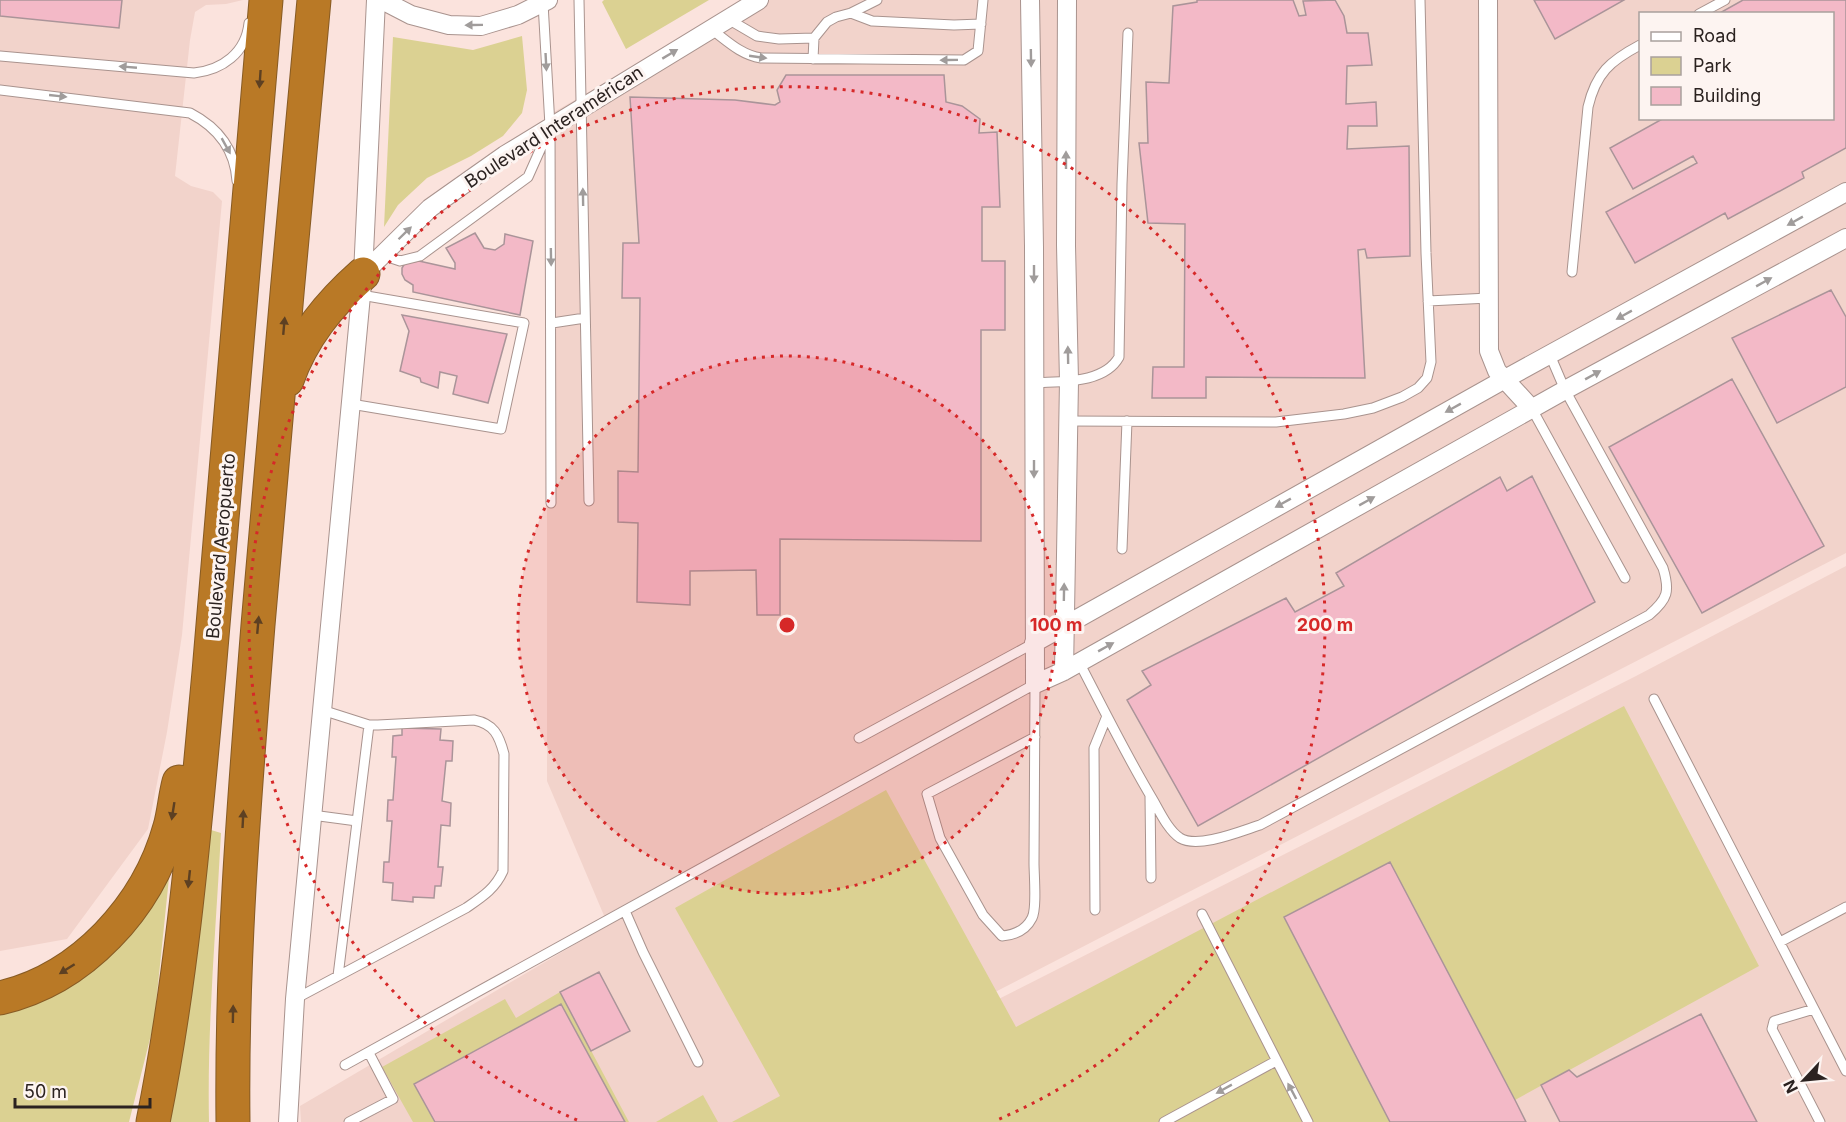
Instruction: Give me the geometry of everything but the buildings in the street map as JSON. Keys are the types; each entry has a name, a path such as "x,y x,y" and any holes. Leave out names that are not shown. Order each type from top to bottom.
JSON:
{"highway":[{"path":"233,1122 234,966 243,808 275,419 314,0"},
{"name":"Boulevard Aeropuerto","path":"153,1122 176,993 207,695 258,5"},
{"path":"275,419 287,378 302,347 328,307 369,275"},
{"path":"0,998 47,981 76,963 106,937 136,899 161,852 171,827 182,768 207,695"}],"street":[{"path":"288,1122 295,999 351,404 369,275 376,0"},
{"path":"382,0 411,15 450,25 481,26 518,15 545,2"},
{"name":"Boulevard Interamérican","path":"369,275 430,208 505,155 759,0"},
{"path":"1030,0 1034,247 1035,684 1072,667 1565,390 1846,237"},
{"path":"1067,0 1066,245 1069,381 1063,626 1072,667"},
{"path":"1488,0 1489,351 1497,371 1532,409"},
{"path":"1034,643 1505,379 1846,192"},
{"path":"1034,247 1066,245"}],"lane":[{"path":"579,0 589,501"},
{"path":"813,59 814,38 826,22 877,0"},
{"path":"711,29 740,52 751,57 964,60 978,51 983,0"},
{"path":"1068,421 1276,422 1344,414 1373,408 1402,397 1418,388 1427,378 1431,362 1420,0"},
{"path":"1703,12 1725,0"},
{"path":"545,2 550,126 551,503"},
{"path":"0,56 194,73 206,72 228,61 236,53 248,32 258,5"},
{"path":"851,13 872,21 981,24"},
{"path":"728,19 757,36 779,39 814,38"},
{"path":"1034,383 1069,381 1102,373 1114,366 1119,357 1122,184 1128,33"},
{"path":"1572,272 1588,107 1593,86 1609,63 1639,46"},
{"path":"0,90 190,112 208,124 223,139 234,161 236,191"},
{"path":"369,275 400,261 420,256 528,177 550,126"},
{"path":"351,404 501,429 524,323 369,275"},
{"path":"1428,301 1489,298"},
{"path":"552,323 585,318"},
{"path":"1072,667 1107,716 1165,822 1180,838 1208,840 1260,825 1649,615 1660,605 1667,594 1667,581 1663,568 1565,390 1550,355"},
{"path":"1532,409 1625,578"},
{"path":"1122,549 1127,421"},
{"path":"859,738 1034,643"},
{"path":"345,1065 1035,684 1035,736 1033,917 1024,928 1013,935 1002,936 983,915 939,838 927,794 1035,736"},
{"path":"1654,699 1846,1071"},
{"path":"295,999 484,896 497,884 503,871 504,754 500,738 493,728 474,720 369,725 322,710"},
{"path":"1095,910 1094,748 1107,716"},
{"path":"338,976 369,725"},
{"path":"1150,795 1151,878"},
{"path":"312,815 357,821"},
{"path":"1779,942 1846,907"},
{"path":"625,911 698,1062"},
{"path":"1202,914 1308,1122"},
{"path":"1814,1009 1774,1021 1772,1029 1820,1122"},
{"path":"349,1122 393,1099 369,1053"},
{"path":"1164,1122 1276,1060"}],"shaded area":[{"path":"0,0 243,0 206,5 195,12 190,40 175,176 191,186 213,192 222,201 182,635 167,732 148,829 67,939 0,951"},
{"path":"749,0 1846,0 1846,553 743,1122 301,1122 300,1106 608,925 547,781 547,116"},
{"path":"1846,566 1846,1122 756,1122 1636,676"}],"green space":[{"path":"604,0 709,0 626,49 602,2"},
{"path":"522,36 527,90 522,113 503,136 471,156 427,178 398,205 384,227 393,37 473,50"},
{"path":"1624,706 1759,966 1515,1100 1526,1122 732,1122 780,1096 675,908 886,790 1016,1027"},
{"path":"201,827 221,833 211,1014 209,1122 161,1122"},
{"path":"173,839 154,1023 129,1122 0,1122 0,1003 47,990"},
{"path":"560,992 629,1122 413,1122 382,1067 505,999 516,1018"},
{"path":"703,1095 718,1122 656,1122"}]}
